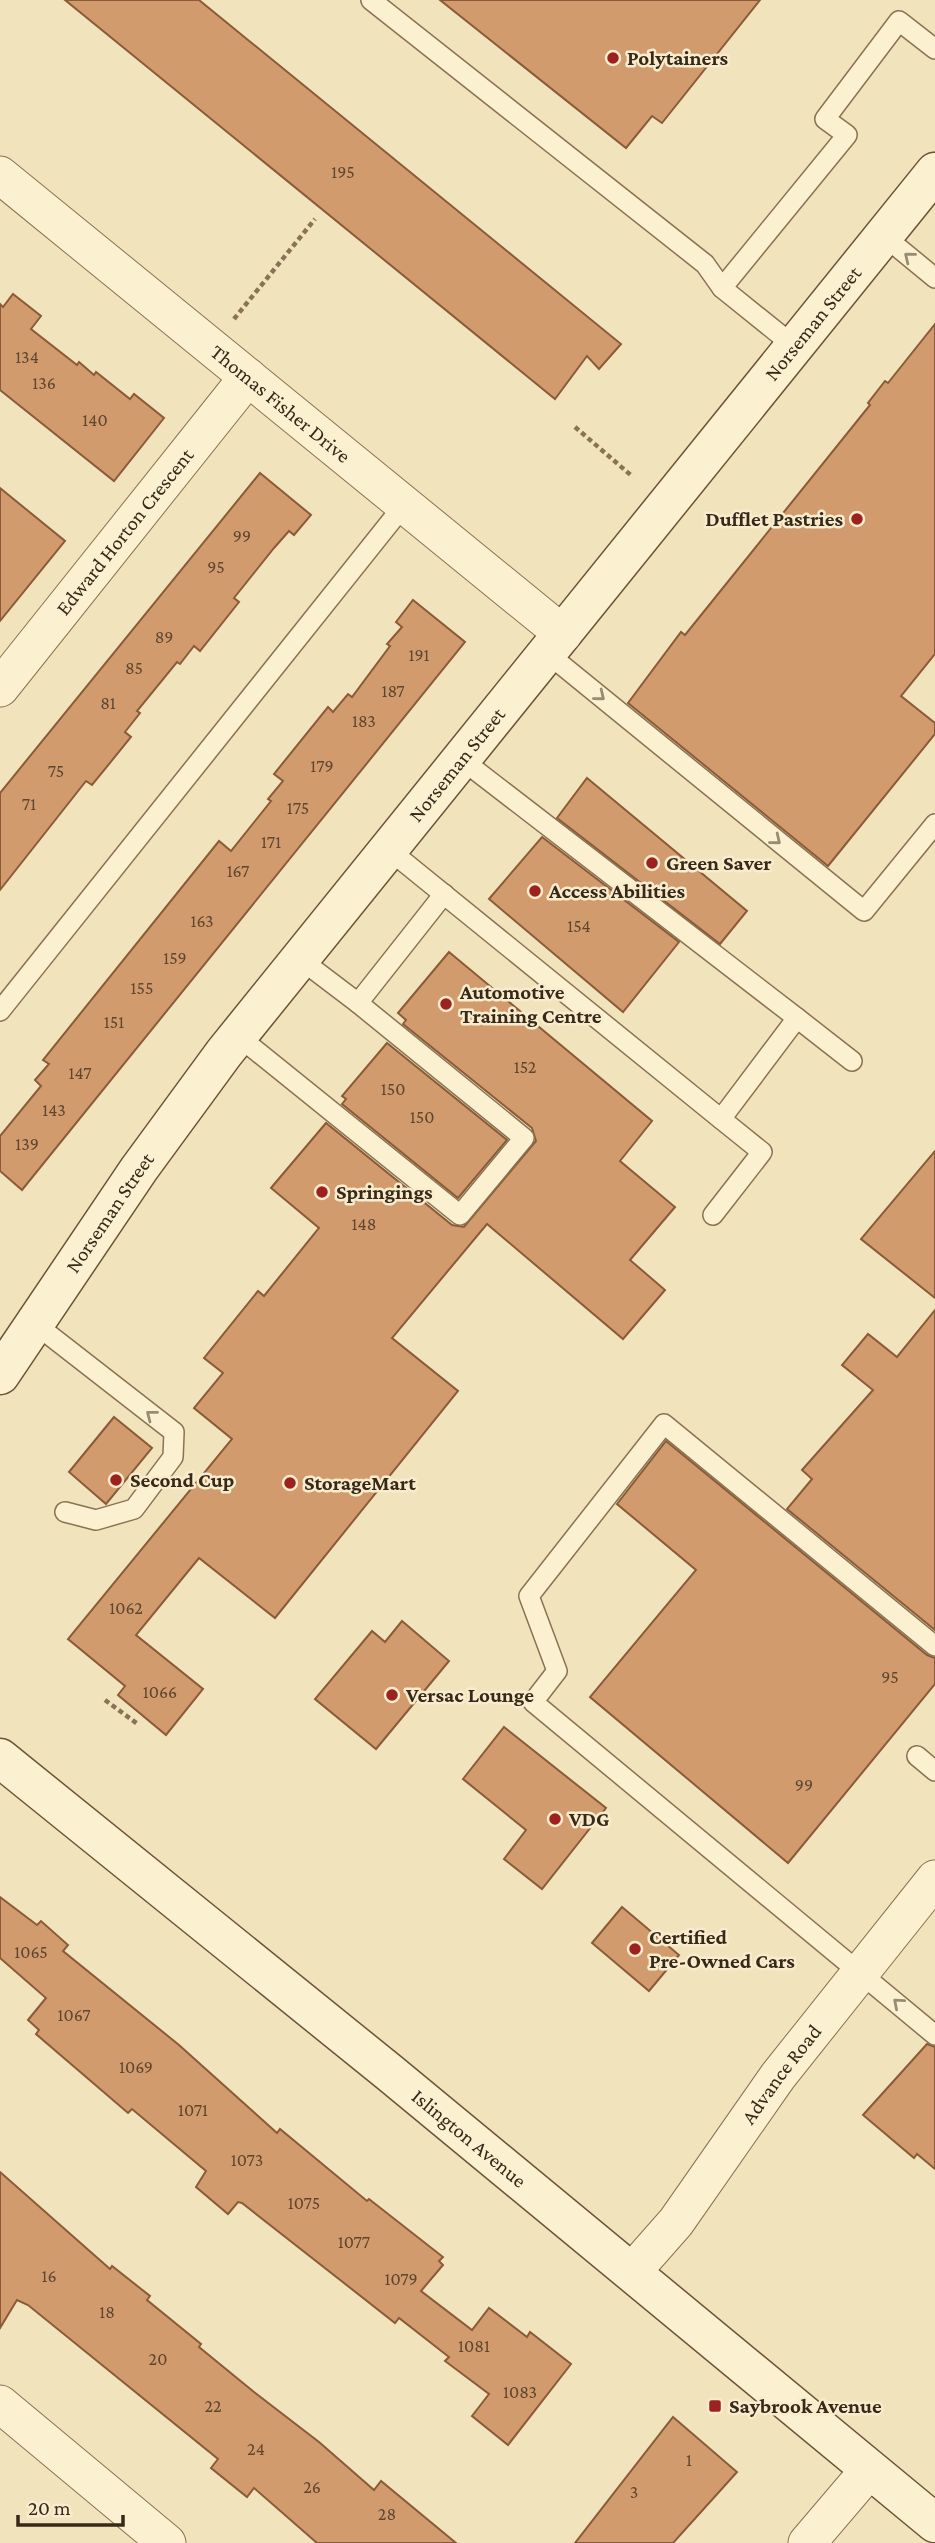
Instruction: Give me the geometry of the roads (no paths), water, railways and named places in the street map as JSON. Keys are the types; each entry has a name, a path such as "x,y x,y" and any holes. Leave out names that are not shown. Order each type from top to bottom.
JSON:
{"street":[{"name":"Norseman Street","path":"0,1375 139,1169 238,1036 935,172"},
{"name":"Thomas Fisher Drive","path":"0,175 404,505 555,643"},
{"name":"Edward Horton Crescent","path":"0,687 248,377"},
{"name":"Islington Avenue","path":"0,1758 632,2272 935,2523"},
{"name":"Advance Road","path":"632,2272 676,2222 778,2076 935,1879"},
{"path":"0,2404 167,2543"},
{"path":"807,2543 870,2469"}],"lane":[{"path":"371,0 705,264 722,288 794,346"},
{"path":"722,288 847,135 825,119 899,21 935,49"},
{"path":"884,236 935,278"},
{"path":"0,1011 404,505"},
{"path":"555,643 864,911 935,824"},
{"path":"461,759 852,1061"},
{"path":"388,849 762,1152 713,1215"},
{"path":"358,1003 444,894"},
{"path":"238,1036 460,1215 524,1138 300,959"},
{"path":"721,1119 797,1018"},
{"path":"34,1323 174,1432 173,1457 134,1509 96,1520 65,1512"},
{"path":"935,1646 664,1424 529,1596 556,1671 533,1702 862,1971 935,2035"},
{"path":"917,1756 935,1771"}],"place":[{"name":"Polytainers","path":"613,58"},
{"name":"Dufflet Pastries","path":"857,519"},
{"name":"Green Saver","path":"652,863"},
{"name":"Access Abilities","path":"535,891"},
{"name":"Automotive Training Centre","path":"446,1004"},
{"name":"Springings","path":"322,1192"},
{"name":"Second Cup","path":"116,1480"},
{"name":"StorageMart","path":"290,1483"},
{"name":"Versac Lounge","path":"392,1695"},
{"name":"VDG","path":"555,1819"},
{"name":"Certified Pre-Owned Cars","path":"635,1949"},
{"name":"Saybrook Avenue","path":"715,2406"}]}
